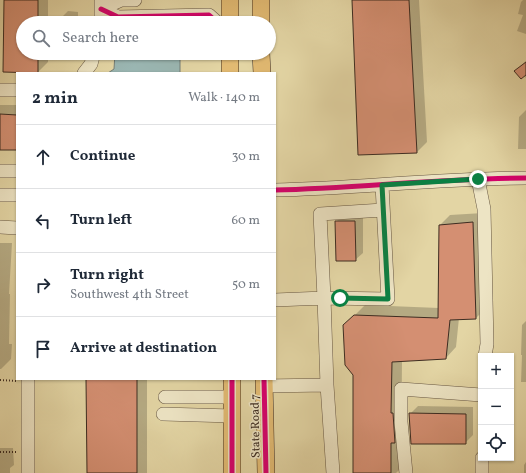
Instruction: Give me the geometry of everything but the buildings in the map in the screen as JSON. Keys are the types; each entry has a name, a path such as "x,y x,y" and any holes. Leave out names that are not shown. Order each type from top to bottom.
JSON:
{"main road":[{"path":"230,0 230,16"},
{"path":"261,0 261,16"},
{"path":"230,60 230,72"},
{"path":"262,60 262,72"},
{"name":"State Road 7","path":"232,380 232,473"},
{"name":"State Road 7","path":"264,383 266,473"}],"street":[{"path":"101,4 121,0 134,0"},
{"path":"142,0 142,16"},
{"path":"101,4 117,16"},
{"path":"101,4 101,16"},
{"path":"85,72 92,60"},
{"path":"0,90 16,90"},
{"path":"0,171 16,171"},
{"path":"276,190 322,189 478,179 526,178"},
{"path":"478,179 484,209 487,344 486,353"},
{"path":"276,300 324,298 388,299 382,185"},
{"path":"0,195 16,196"},
{"path":"333,473 327,385 320,214 383,210"},
{"path":"0,228 16,228"},
{"path":"28,380 28,473"},
{"path":"264,383 327,385"},
{"path":"406,473 401,422 401,389 478,395"},
{"path":"165,397 232,397"},
{"path":"163,414 232,416"},
{"path":"482,461 482,473"}],"path":[{"path":"0,380 28,380"},
{"path":"0,452 28,452"}],"water":[{"path":"115,60 180,60 180,72 110,72 114,69"}],"cycle path":[{"path":"101,9 116,16"},
{"path":"164,16 210,16"},
{"path":"276,190 495,178 526,178"},
{"path":"232,380 232,473"},
{"path":"264,380 266,473"}],"route":[{"path":"340,298 388,299 382,185 478,179"}]}
